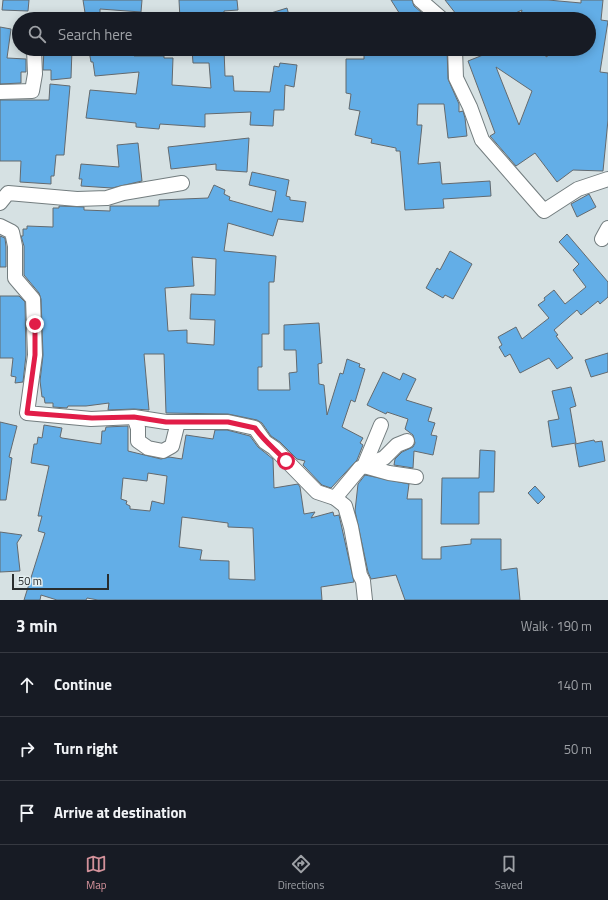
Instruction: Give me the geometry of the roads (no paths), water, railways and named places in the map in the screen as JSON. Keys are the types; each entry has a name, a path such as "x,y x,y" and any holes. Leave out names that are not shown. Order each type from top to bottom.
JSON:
{"street":[{"path":"423,1 435,12"},
{"path":"0,92 32,91 35,74 34,56"},
{"path":"455,56 456,78 470,107 482,140 544,211 578,189 608,179"},
{"path":"0,203 8,193 77,199 107,198 123,193 182,183"},
{"path":"0,226 12,232 15,246 15,278 33,299 35,355 27,413 92,418 134,417 166,422 228,422 255,428 265,442 274,448 317,492 335,498 345,506 351,527 358,568 364,583 365,600"},
{"path":"134,417 138,428 138,441 148,448 163,451 172,446 178,422"},
{"path":"364,466 381,425"},
{"path":"335,498 356,472 364,466 384,458 397,445 407,441"},
{"path":"364,466 389,473 416,477"}]}
